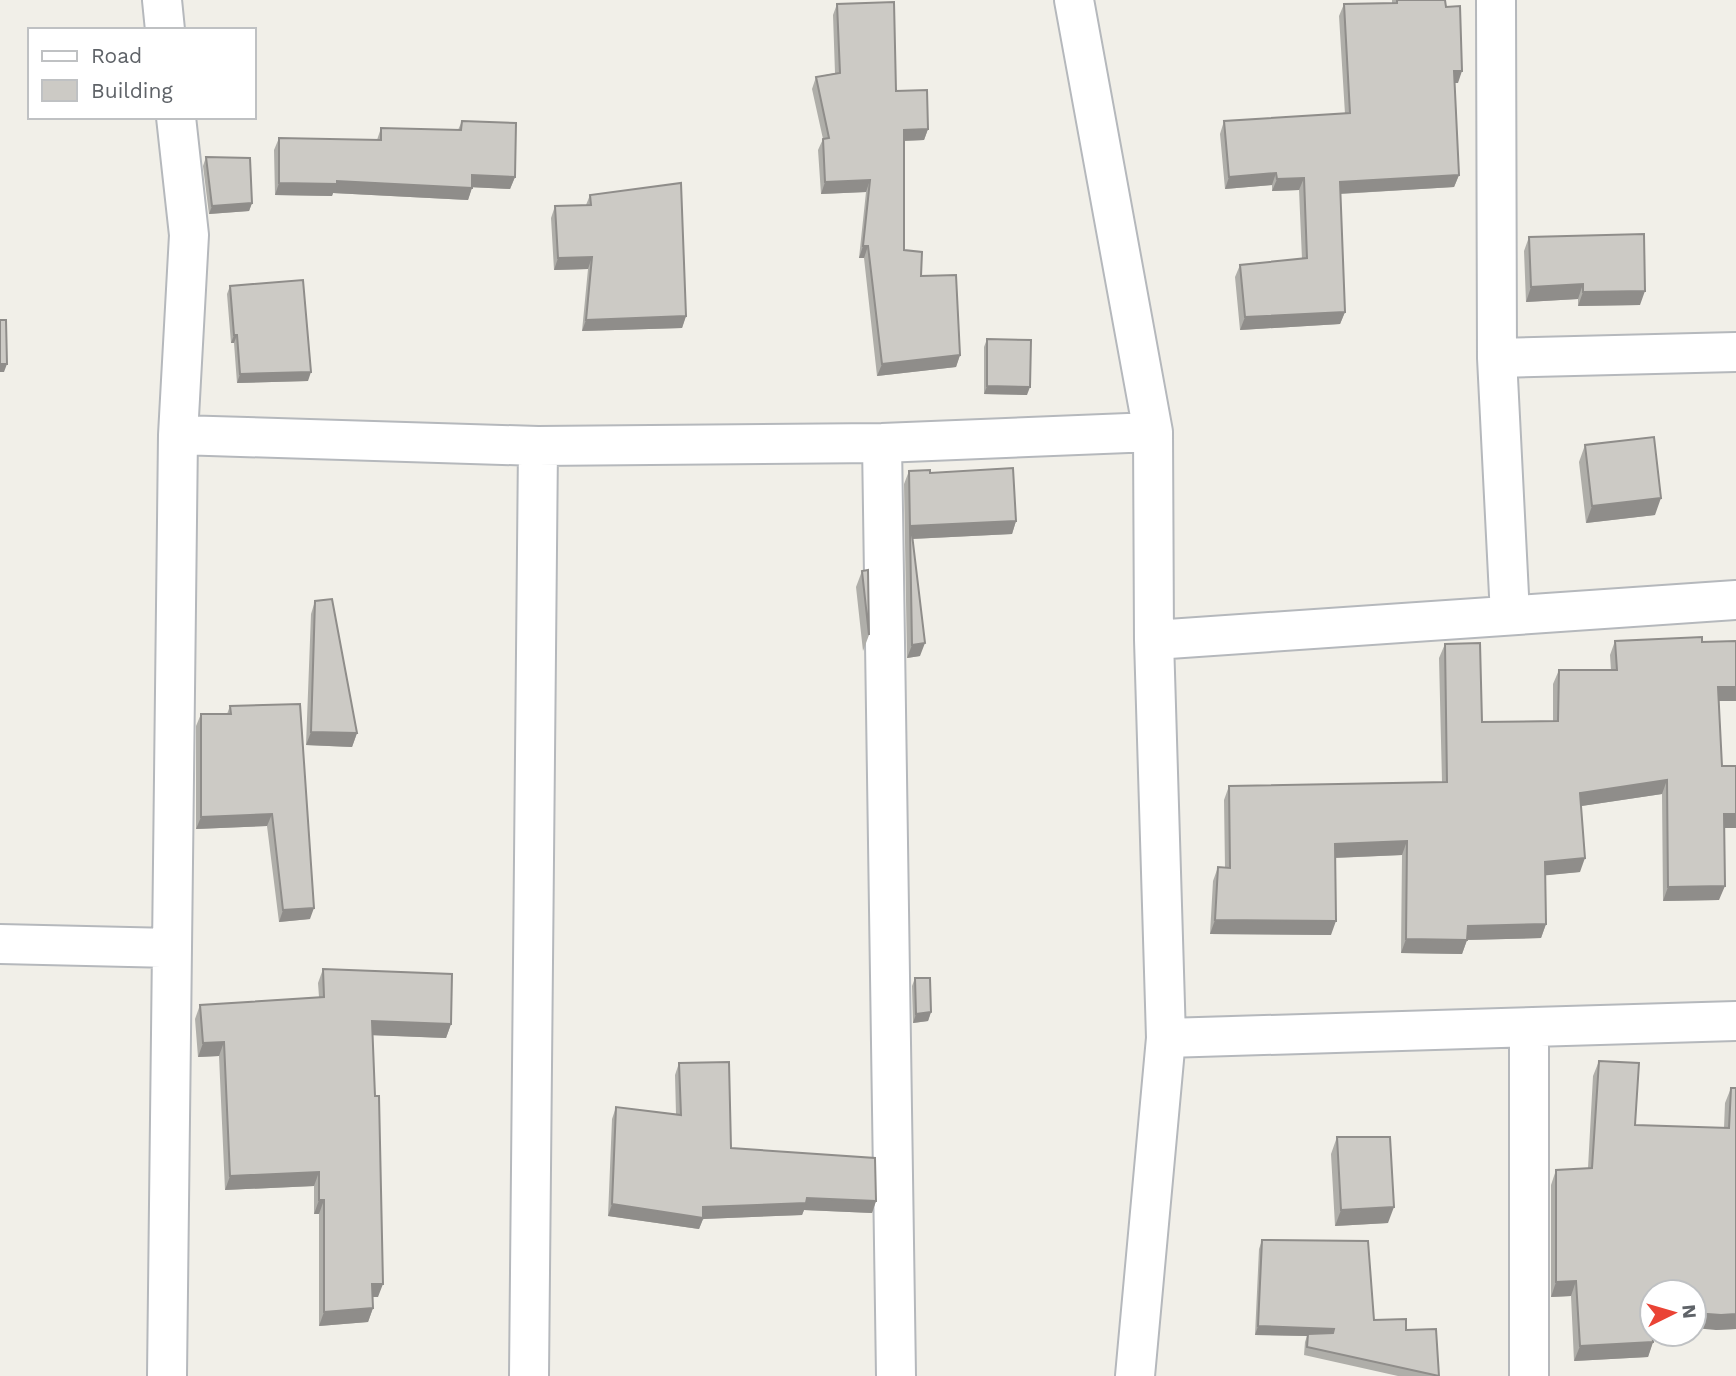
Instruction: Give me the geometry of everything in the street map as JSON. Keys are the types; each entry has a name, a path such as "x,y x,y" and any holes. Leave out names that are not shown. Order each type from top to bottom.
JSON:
{"street":[{"path":"162,0 165,28"},
{"path":"1074,0 1153,432 1154,640 1166,1038 1135,1376"},
{"path":"1496,0 1497,358 1510,615"},
{"path":"167,1376 178,435 189,235 176,119"},
{"path":"1497,358 1736,352"},
{"path":"178,435 538,446 882,443 1153,432"},
{"path":"882,443 896,1376"},
{"path":"529,1376 538,446"},
{"path":"1154,640 1736,600"},
{"path":"0,944 172,948"},
{"path":"1166,1038 1736,1021"},
{"path":"1529,1028 1529,1376"}],"building":[{"path":"1397,0 1445,0 1446,7 1460,6 1462,71 1454,71 1459,175 1340,182 1345,312 1245,317 1240,265 1307,258 1304,178 1277,179 1276,173 1229,177 1224,121 1350,113 1344,4 1397,3"},
{"path":"894,2 896,91 927,90 928,129 904,130 904,250 922,252 921,276 956,275 960,355 882,364 868,246 863,246 870,180 825,182 823,139 829,138 816,77 840,73 837,4"},
{"path":"462,121 516,123 515,177 472,175 472,188 337,181 337,184 279,183 279,138 381,140 381,128 461,130"},
{"path":"206,157 250,158 252,203 212,206"},
{"path":"681,183 686,316 586,320 592,257 558,258 555,206 591,205 590,195"},
{"path":"1644,234 1645,291 1583,292 1583,284 1531,287 1529,237"},
{"path":"303,280 311,372 240,374 230,286"},
{"path":"0,320 6,320 7,364 0,364"},
{"path":"987,339 1031,340 1030,387 987,386"},
{"path":"1654,437 1661,498 1592,506 1585,445"},
{"path":"1013,468 1016,521 911,526 925,643 912,645 909,471 930,470 930,473"},
{"path":"868,570 869,635 862,571"},
{"path":"332,599 357,733 311,732 315,601"},
{"path":"1702,637 1702,642 1736,641 1736,687 1718,687 1722,766 1736,766 1736,814 1724,814 1725,886 1668,887 1667,780 1580,793 1585,858 1545,862 1546,924 1468,926 1467,940 1406,939 1407,841 1335,844 1336,921 1215,920 1218,867 1230,868 1229,786 1447,782 1445,644 1480,643 1482,722 1558,721 1559,670 1617,670 1615,641"},
{"path":"300,704 314,908 283,910 272,814 201,817 201,714 231,714 230,706"},
{"path":"323,969 452,974 451,1024 372,1021 375,1096 379,1096 383,1284 372,1284 373,1308 324,1312 324,1200 319,1200 319,1172 230,1176 224,1042 203,1043 200,1005 324,997"},
{"path":"915,978 930,978 931,1012 916,1014"},
{"path":"1599,1061 1639,1063 1635,1125 1729,1128 1731,1088 1736,1088 1736,1314 1708,1314 1708,1278 1638,1278 1638,1343 1580,1346 1576,1281 1556,1282 1556,1170 1592,1168"},
{"path":"729,1062 731,1148 875,1158 876,1201 807,1198 806,1203 703,1207 703,1218 612,1204 616,1107 681,1115 679,1063"},
{"path":"1337,1137 1390,1137 1394,1207 1341,1210"},
{"path":"1262,1240 1368,1241 1374,1320 1406,1319 1406,1330 1436,1329 1439,1376 1307,1347 1308,1334 1333,1333 1334,1329 1258,1326"}]}
